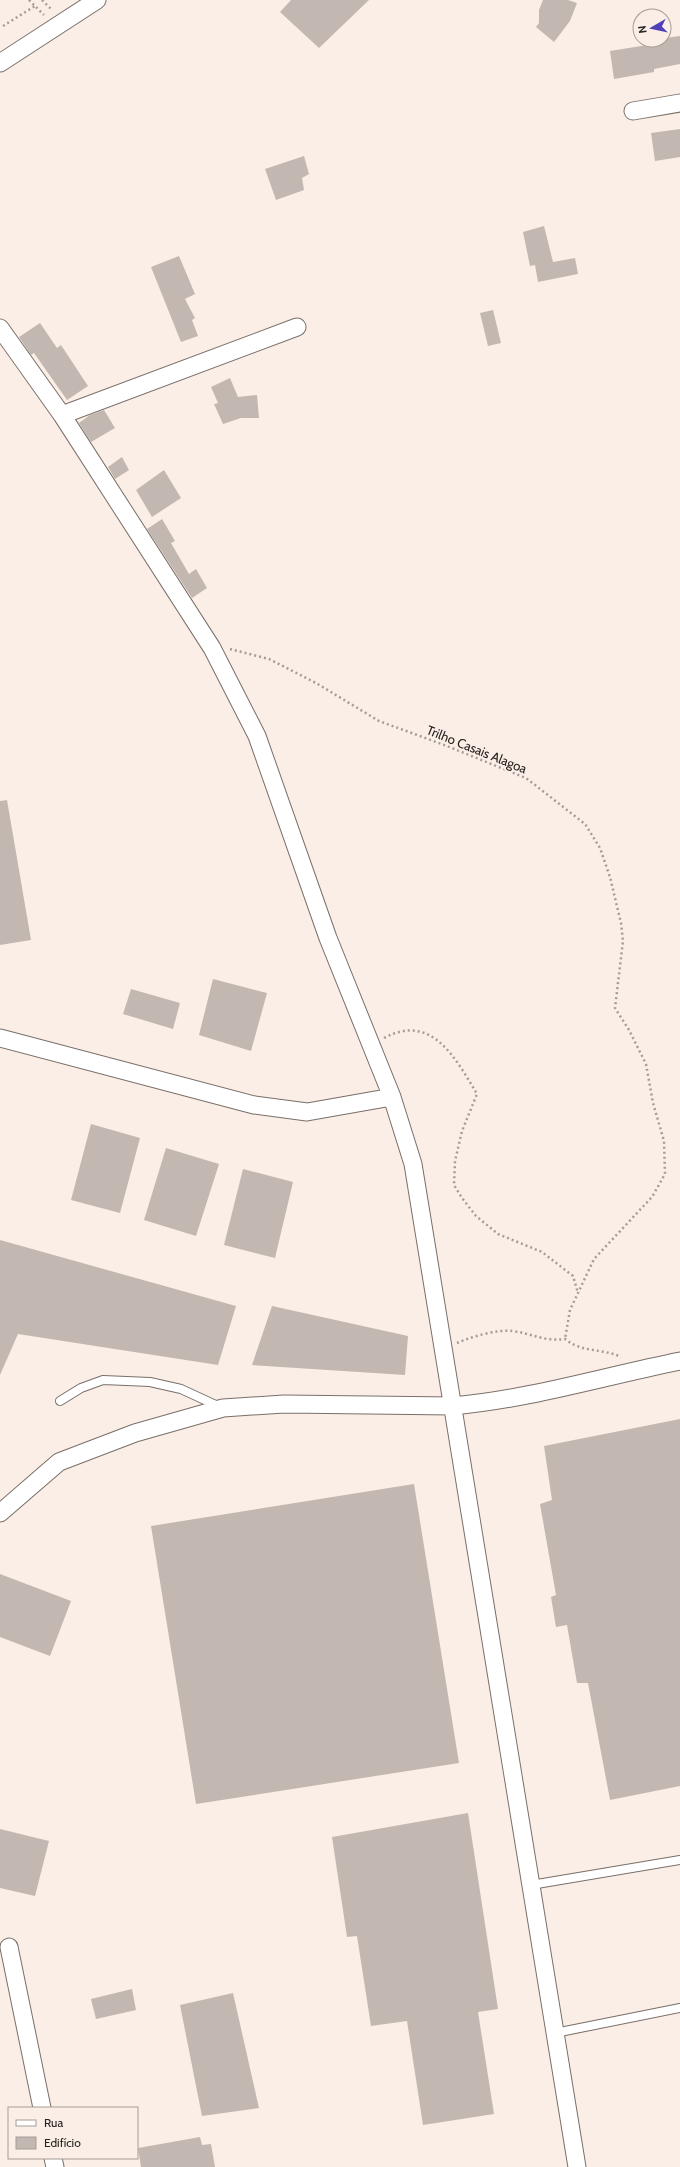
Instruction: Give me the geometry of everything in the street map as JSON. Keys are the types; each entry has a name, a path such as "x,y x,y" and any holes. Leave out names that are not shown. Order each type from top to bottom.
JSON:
{"street":[{"path":"0,63 97,0"},
{"path":"633,111 680,103"},
{"path":"62,415 297,327"},
{"path":"0,328 62,415 209,643 257,736 328,938 392,1097 413,1164 577,2167"},
{"path":"0,1038 254,1105 307,1112 392,1097"},
{"path":"0,1513 59,1462 134,1433 223,1408 284,1404 453,1406 474,1404 575,1385 680,1361"},
{"path":"9,1947 42,2107"}],"lane":[{"path":"60,1401 81,1388 103,1380 150,1382 182,1389 223,1408"},
{"path":"531,1885 680,1860"},
{"path":"555,2033 680,2008"}],"path":[{"path":"29,0 55,27"},
{"path":"3,26 35,6"},
{"name":"Trilho Casais Alagoa","path":"209,643 269,660 316,682 379,721 447,746 526,778 585,824 600,848 617,901 623,942 615,1008 630,1030 646,1064 653,1103 664,1141 665,1174 652,1197 594,1259 570,1310 565,1339"},
{"path":"371,1045 394,1032 422,1031 445,1045 459,1063 477,1094 462,1131 454,1161 454,1184 462,1198 476,1216 498,1234 542,1252 572,1276 578,1293"},
{"path":"446,1365 452,1345 468,1337 512,1331 536,1338 556,1340 565,1339 572,1345 589,1351 611,1352 645,1368"}],"building":[{"path":"291,0 369,0 319,48 280,12"},
{"path":"543,0 568,0 577,3 570,21 554,42 536,27 539,23 539,10"},
{"path":"680,36 680,64 654,69 654,72 614,79 610,51 632,47 672,48 672,37"},
{"path":"680,129 680,157 655,161 651,133"},
{"path":"304,156 309,174 302,178 304,190 276,200 265,169"},
{"path":"544,226 553,262 575,258 578,274 538,282 535,265 530,266 523,232"},
{"path":"179,256 195,294 185,299 195,318 192,320 198,336 181,342 151,267"},
{"path":"493,310 501,343 488,346 480,313"},
{"path":"40,323 57,348 61,345 88,386 67,400 34,353 31,355 19,337"},
{"path":"230,378 238,397 257,395 259,418 241,418 223,424 214,404 218,403 211,387"},
{"path":"104,410 115,428 91,442 79,423 90,415"},
{"path":"122,457 129,470 115,479 108,467"},
{"path":"164,470 181,498 152,517 136,490"},
{"path":"162,519 175,541 171,543 189,574 196,569 207,588 192,598 147,529"},
{"path":"7,800 31,940 0,945 0,801"},
{"path":"213,979 267,993 251,1051 199,1035"},
{"path":"131,989 180,1003 173,1029 123,1014"},
{"path":"91,1124 140,1138 120,1213 71,1200"},
{"path":"166,1148 219,1164 196,1236 144,1220"},
{"path":"243,1169 293,1182 275,1258 224,1245"},
{"path":"0,1240 236,1306 218,1365 18,1334 0,1375"},
{"path":"272,1306 408,1336 405,1375 252,1365"},
{"path":"680,1419 680,1786 610,1800 588,1683 577,1683 567,1625 556,1627 551,1597 556,1595 540,1504 552,1500 544,1446"},
{"path":"414,1484 459,1763 196,1804 151,1526"},
{"path":"0,1574 71,1601 50,1656 0,1637"},
{"path":"468,1813 498,2009 478,2012 494,2114 423,2125 407,2021 371,2026 357,1936 347,1937 332,1837"},
{"path":"0,1829 49,1841 35,1896 0,1888"},
{"path":"132,1989 136,2010 96,2019 91,1999"},
{"path":"233,1993 259,2108 202,2116 180,2005"},
{"path":"200,2137 202,2145 211,2144 215,2167 141,2167 138,2148"}]}
